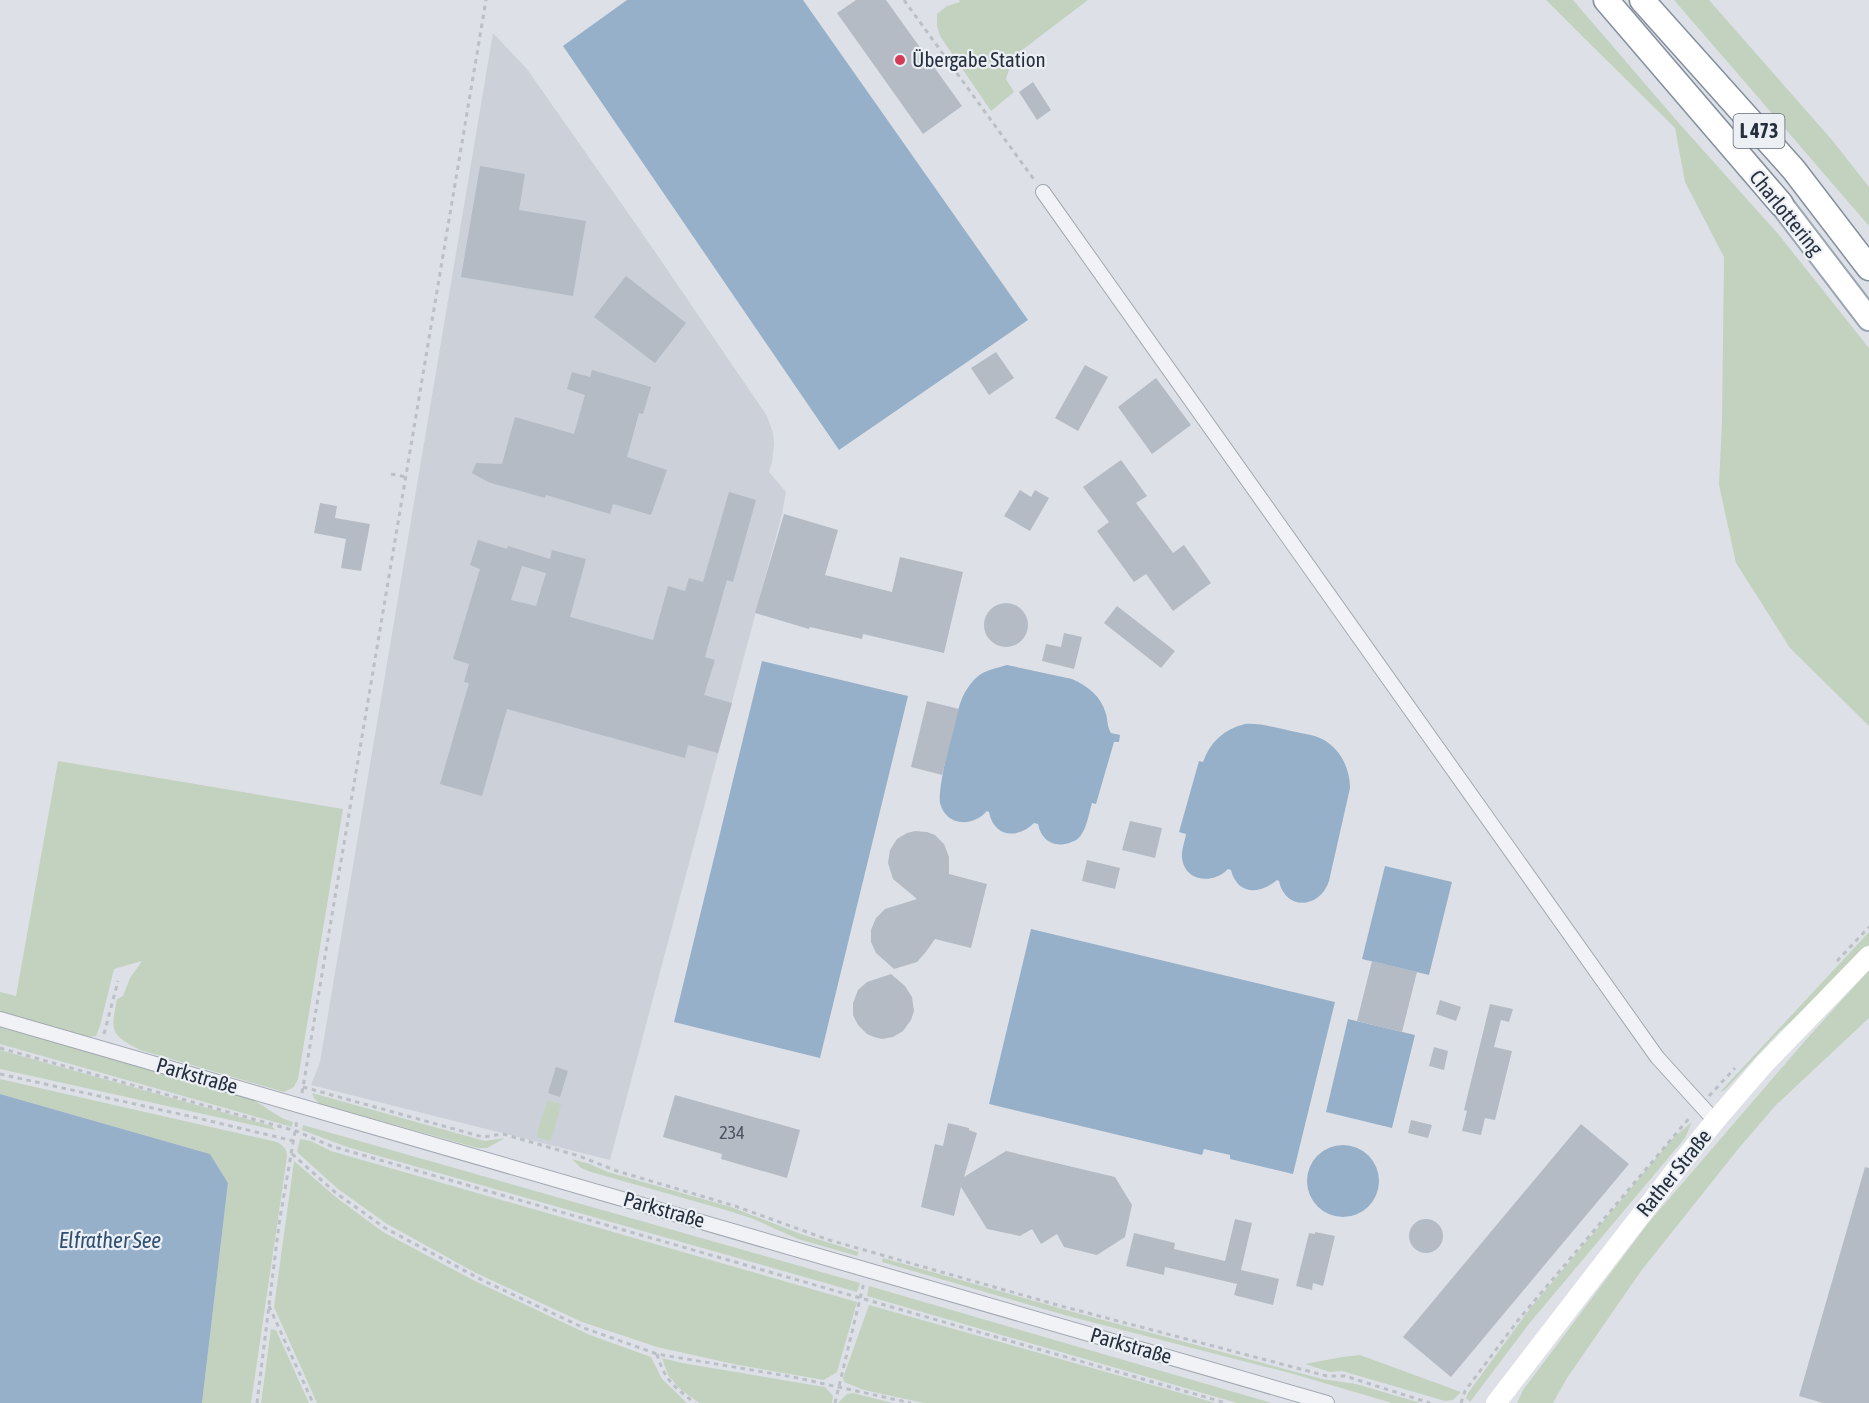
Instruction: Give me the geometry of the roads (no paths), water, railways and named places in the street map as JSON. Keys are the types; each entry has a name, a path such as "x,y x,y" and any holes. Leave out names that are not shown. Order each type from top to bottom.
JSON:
{"highway":[{"name":"Charlottering","path":"1606,0 1781,204"},
{"name":"Charlottering","path":"1642,0 1794,170 1869,268"}],"main road":[{"name":"Charlottering","path":"1781,204 1869,319"},
{"name":"Rather Straße","path":"1496,1403 1715,1121 1765,1063 1869,956"}],"street":[{"path":"1043,192 1657,1057 1715,1121"},
{"name":"Parkstraße","path":"0,1019 1328,1403"}],"water":[{"path":"627,0 803,0 1028,320 839,450 563,46"},
{"path":"762,661 908,696 820,1058 674,1022"},
{"path":"1007,665 1072,679 1083,685 1101,702 1111,733 1120,735 1119,742 1114,742 1096,804 1092,803 1085,828 1079,838 1069,843 1058,844 1049,841 1042,834 1038,824 1034,823 1021,832 1001,831 996,827 987,811 975,820 960,822 948,817 940,803 941,782 963,696 971,683 980,675"},
{"path":"1245,724 1256,724 1320,738 1335,749 1346,767 1350,788 1329,881 1325,890 1311,901 1295,902 1288,898 1277,880 1263,888 1250,890 1238,884 1231,870 1228,869 1215,877 1201,879 1188,872 1184,866 1182,855 1186,834 1179,832 1199,761 1203,762 1219,737"},
{"path":"1385,866 1452,882 1429,975 1362,959"},
{"path":"1031,929 1335,1002 1293,1174 1230,1159 1230,1155 1204,1149 1202,1155 989,1104"},
{"path":"1348,1019 1415,1035 1392,1128 1326,1112"},
{"name":"Elfrather See","path":"0,1094 210,1154 228,1183 202,1403 0,1403"},
{"path":"1350,1145 1369,1155 1377,1167 1379,1181 1377,1195 1369,1207 1357,1215 1336,1217 1317,1207 1309,1195 1307,1174 1317,1155 1329,1147"}],"place":[{"name":"Übergabe Station","path":"900,60"}]}
